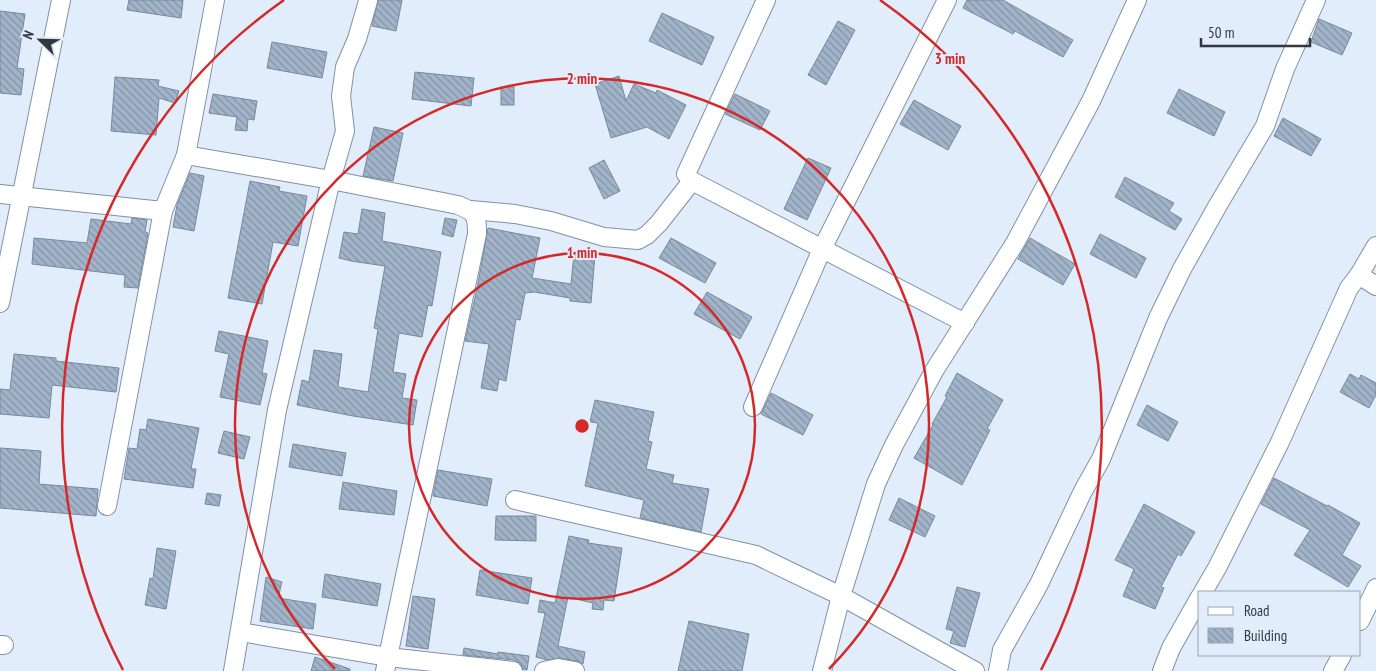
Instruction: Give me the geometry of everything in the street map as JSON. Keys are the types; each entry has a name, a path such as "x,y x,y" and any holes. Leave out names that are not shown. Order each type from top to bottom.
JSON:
{"street":[{"path":"0,303 61,0"},
{"path":"108,506 163,211 186,155 215,0"},
{"path":"766,0 686,174 692,181 965,323"},
{"path":"753,407 822,250 947,0"},
{"path":"822,671 841,596 876,484 894,445 934,371 1015,243 1091,101 1137,0"},
{"path":"998,671 1002,650 1039,584 1083,491 1101,459 1166,302 1218,205 1265,126 1285,69 1316,0"},
{"path":"233,671 278,410 331,180 345,131 341,96 346,67 368,1"},
{"path":"186,155 331,180 458,205 471,210 515,214 550,221 604,237 638,240 648,235 659,223 692,181"},
{"path":"0,194 163,211"},
{"path":"387,664 478,234 477,219 471,210"},
{"path":"1204,591 1280,442 1349,288 1359,276 1376,246"},
{"path":"1359,276 1376,286"},
{"path":"515,500 756,555 841,596 975,671"},
{"path":"1361,619 1376,588"},
{"path":"1162,671 1171,648 1198,601"},
{"path":"240,632 387,664 513,671"},
{"path":"1333,671 1341,656"},
{"path":"544,671 558,668 575,671"}],"building":[{"path":"129,0 183,0 181,18 127,10"},
{"path":"378,0 402,0 396,31 372,26"},
{"path":"967,0 1003,0 1073,40 1063,57 1015,31 1013,34 963,8"},
{"path":"0,11 25,14 17,68 24,69 21,95 0,93"},
{"path":"662,13 714,37 702,65 649,41"},
{"path":"1319,19 1352,33 1342,55 1311,42"},
{"path":"838,21 855,30 826,85 808,75"},
{"path":"272,42 327,52 322,78 267,68"},
{"path":"415,72 474,78 471,106 412,99"},
{"path":"619,76 626,101 634,84 656,93 657,90 686,105 669,139 647,127 611,138 595,84"},
{"path":"115,77 159,80 158,86 179,91 175,103 159,98 156,135 111,131"},
{"path":"501,87 514,87 514,105 501,105"},
{"path":"1179,89 1225,112 1214,136 1167,113"},
{"path":"213,94 257,101 254,120 248,119 247,131 235,130 237,117 209,113"},
{"path":"735,94 770,111 760,130 725,114"},
{"path":"914,100 961,126 948,150 900,124"},
{"path":"1283,118 1321,139 1311,156 1274,136"},
{"path":"374,127 403,133 393,181 363,176"},
{"path":"808,158 831,168 807,220 784,209"},
{"path":"604,160 620,191 604,199 589,168"},
{"path":"190,173 204,176 194,231 173,227 177,205"},
{"path":"1125,177 1174,203 1169,211 1182,219 1175,230 1115,197"},
{"path":"250,181 280,187 279,191 307,196 298,246 273,242 262,304 228,298"},
{"path":"362,209 385,213 382,241 441,252 432,306 428,305 422,337 399,333 393,372 406,374 402,398 417,400 413,425 297,405 302,380 309,382 314,350 342,354 338,387 368,392 378,329 374,328 385,266 339,258 344,232 358,234"},
{"path":"132,218 147,220 145,232 148,233 138,288 124,287 125,275 32,264 34,238 87,243 91,219 131,224"},
{"path":"445,218 457,220 453,237 442,234"},
{"path":"488,228 540,238 532,278 571,284 574,254 595,255 591,303 570,301 570,298 534,292 525,293 520,320 516,319 506,381 499,379 497,391 481,388 489,344 465,341"},
{"path":"1100,234 1146,258 1136,278 1090,254"},
{"path":"671,238 716,263 705,283 659,258"},
{"path":"1030,238 1075,264 1063,285 1018,259"},
{"path":"707,292 752,317 740,339 694,314"},
{"path":"219,331 268,341 262,373 267,374 260,405 220,397 229,354 215,351"},
{"path":"14,354 56,358 56,361 119,368 116,392 52,385 49,418 0,414 0,389 10,390"},
{"path":"957,373 1003,400 987,429 990,430 962,485 914,458 933,425"},
{"path":"1350,374 1359,379 1361,375 1376,383 1376,395 1369,408 1340,392"},
{"path":"771,393 813,415 803,435 761,414"},
{"path":"595,400 654,412 648,441 652,442 646,469 674,475 672,483 709,489 701,532 640,518 644,500 585,486 598,423 590,422"},
{"path":"1147,405 1178,422 1168,441 1137,425"},
{"path":"148,419 199,428 191,469 196,469 193,488 124,479 129,448 137,449 140,429 146,430"},
{"path":"224,431 250,437 244,459 218,453"},
{"path":"293,444 346,453 342,476 289,467"},
{"path":"0,448 41,451 39,484 98,489 96,516 0,508"},
{"path":"438,470 492,479 487,506 433,496"},
{"path":"1274,478 1360,523 1342,555 1361,566 1348,587 1294,555 1310,530 1261,504"},
{"path":"343,482 397,491 394,515 339,509"},
{"path":"207,493 221,495 219,506 205,504"},
{"path":"899,498 935,516 925,537 889,520"},
{"path":"1144,504 1195,532 1181,556 1178,554 1161,587 1164,588 1155,609 1123,596 1134,569 1115,560"},
{"path":"496,516 536,516 536,541 495,540"},
{"path":"569,536 589,540 588,543 622,548 614,601 604,600 603,610 592,609 593,603 568,597 558,646 585,652 583,664 560,658 547,660 536,657 545,613 538,612 540,600 555,603"},
{"path":"157,548 176,551 166,609 145,605 150,578 153,579"},
{"path":"480,570 532,578 528,604 476,595"},
{"path":"325,574 381,584 377,606 322,597"},
{"path":"266,577 282,582 278,598 316,604 313,629 260,621"},
{"path":"957,587 980,593 965,647 950,643 954,631 946,629"},
{"path":"413,596 435,599 428,649 406,646"},
{"path":"689,621 749,634 742,671 678,671"},
{"path":"464,648 498,654 498,652 529,656 527,670 523,669 520,663 514,660 463,655"},
{"path":"315,657 350,669 350,671 311,671"}]}
